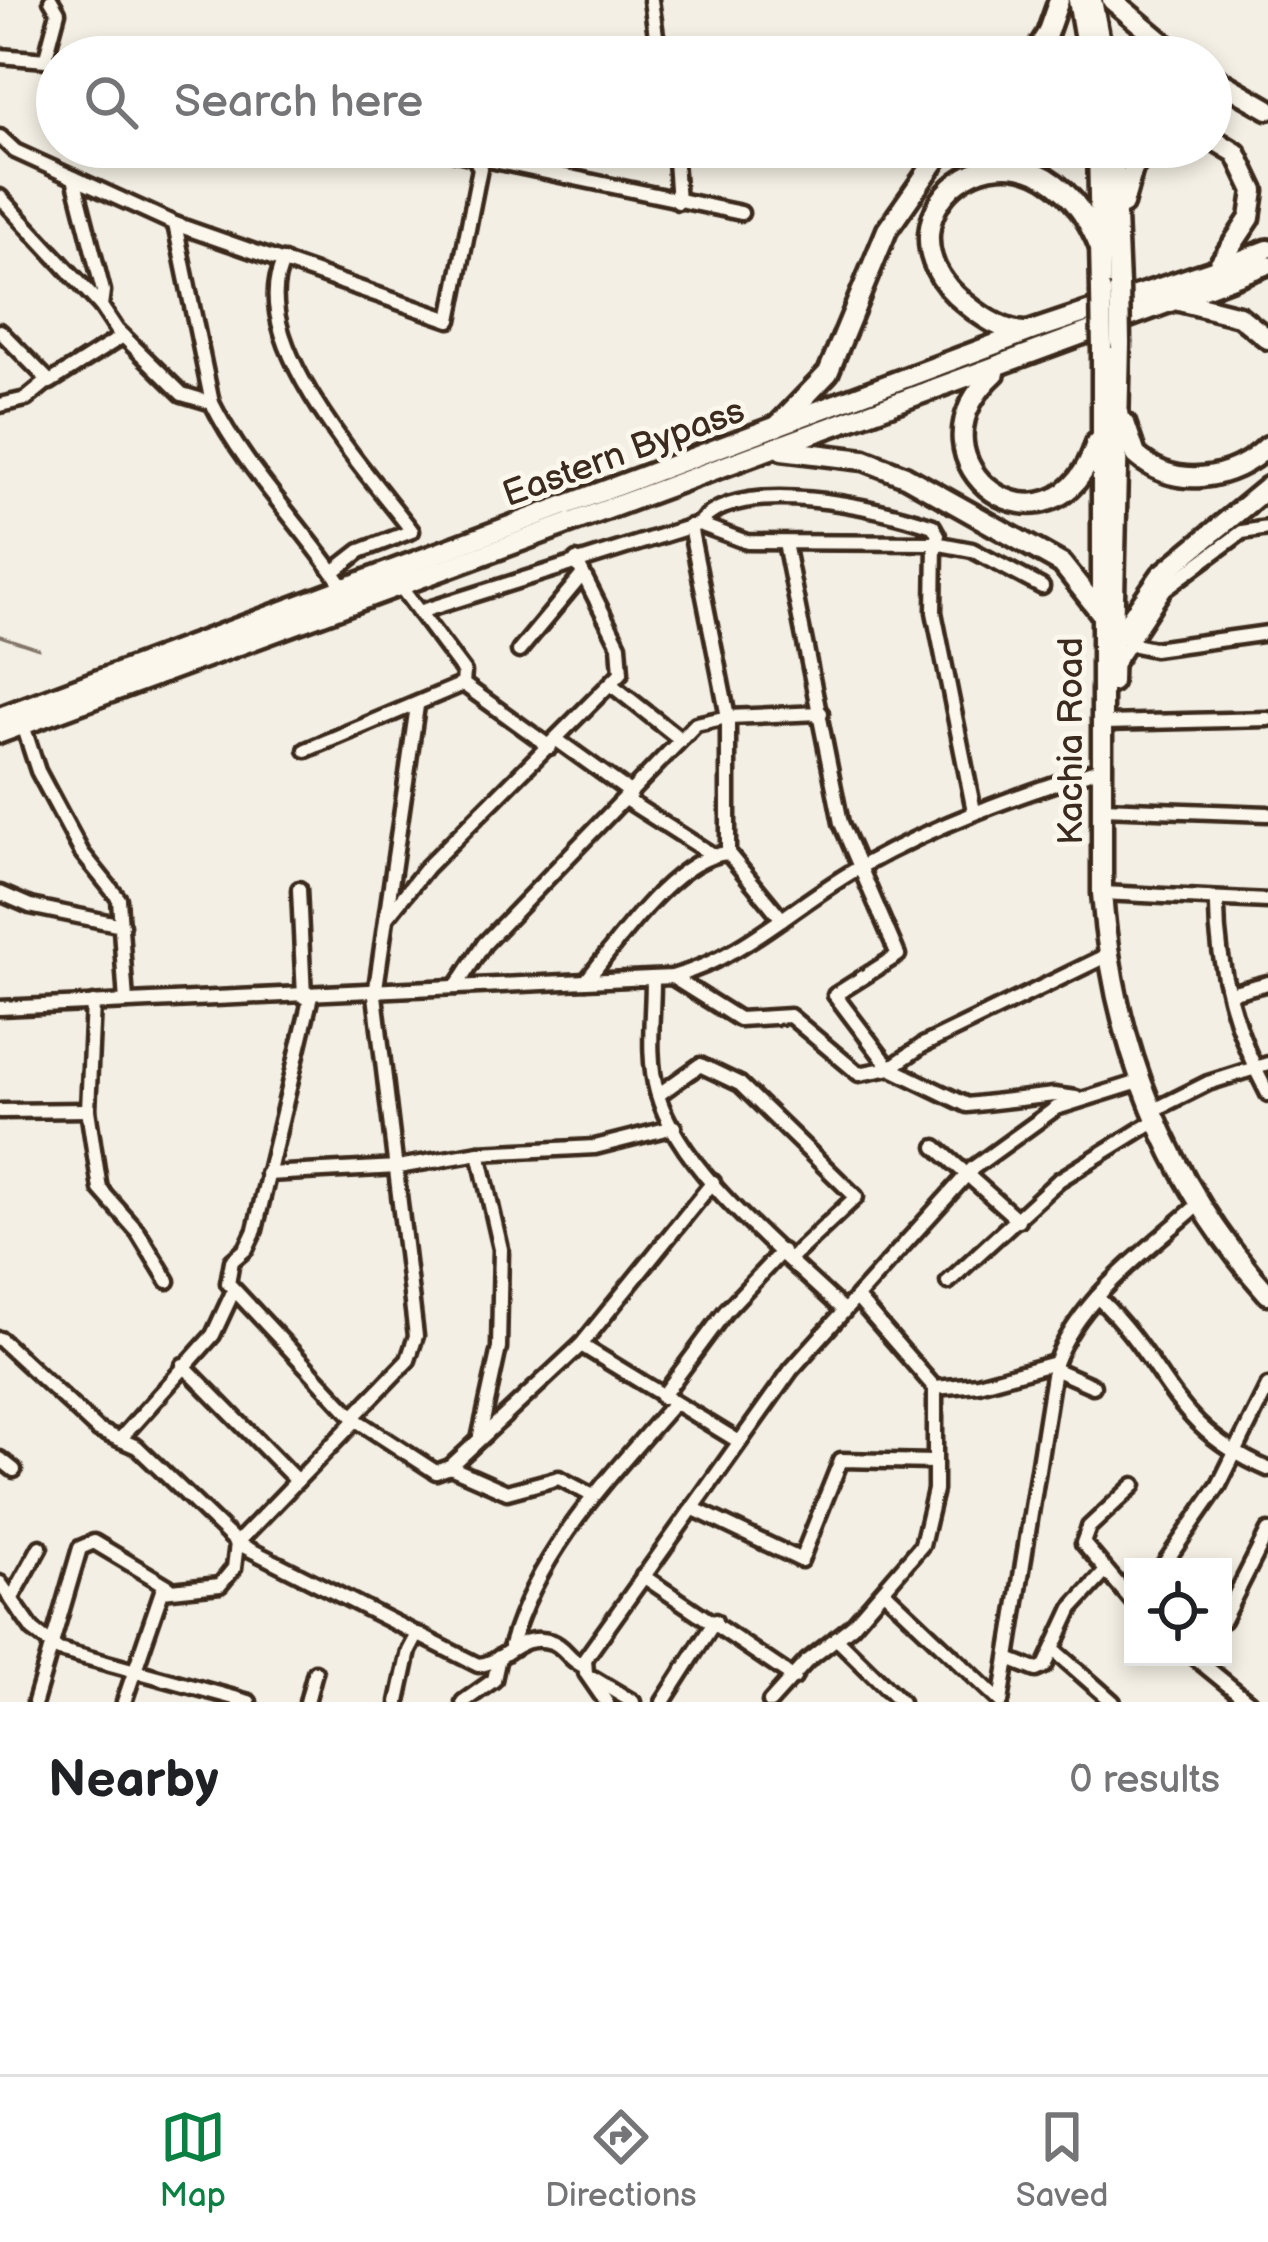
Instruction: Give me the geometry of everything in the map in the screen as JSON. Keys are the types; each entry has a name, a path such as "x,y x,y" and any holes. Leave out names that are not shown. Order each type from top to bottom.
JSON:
{"highway":[{"path":"1046,36 1059,0"},
{"path":"1112,0 1155,36"},
{"path":"1088,4 1088,36"},
{"path":"1088,4 1097,36"},
{"path":"1232,88 1268,109"},
{"path":"1216,269 1244,230 1254,191 1232,151"},
{"path":"930,168 887,230 828,373 770,441 864,460 905,476 1062,564 1102,615"},
{"path":"983,168 952,184 930,227 928,244 941,279 998,326 1028,332"},
{"path":"1015,168 1044,174 1082,208 1102,253"},
{"name":"Kachia Road","path":"1099,168 1111,345 1101,428 1106,714 1102,893 1108,955 1139,1082 1154,1115 1198,1204 1268,1294"},
{"path":"1115,168 1119,226"},
{"path":"1110,288 1133,168"},
{"name":"Eastern Bypass","path":"0,733 770,441 1028,332 1216,269"},
{"path":"1175,299 1239,316 1268,339"},
{"name":"Eastern Bypass","path":"0,717 339,580 1001,367 1175,299"},
{"path":"1111,345 1136,455 1162,473 1214,476 1268,446"},
{"path":"1001,367 972,401 964,435 968,468 994,496 1029,505 1061,495 1089,466 1101,428"},
{"path":"1120,382 1123,642"},
{"path":"1106,714 1123,642 1161,575 1268,487"}],"main road":[{"name":"Eastern Bypass","path":"1216,269 1268,249"},
{"name":"Eastern Bypass","path":"1175,299 1268,265"}],"street":[{"path":"51,0 58,12 55,36"},
{"path":"651,0 656,36"},
{"path":"0,56 36,58"},
{"path":"0,137 36,161"},
{"path":"52,168 175,224 450,320 481,168"},
{"path":"532,168 741,213"},
{"path":"676,168 678,202"},
{"path":"74,178 103,291 101,306"},
{"path":"0,197 123,336 182,394 212,403"},
{"path":"175,224 212,403 229,437 263,475 339,580 360,551 412,531 303,388 280,314 276,277 284,262"},
{"path":"0,331 48,381"},
{"path":"0,405 26,399 123,336"},
{"path":"419,612 694,525 726,502 856,502 933,526 934,612 974,811"},
{"path":"1264,524 1242,532 1165,589 1123,642 1154,649 1268,633"},
{"path":"694,525 729,538 785,543 935,543 972,550 1042,587"},
{"path":"694,525 728,717 728,853 782,919"},
{"path":"785,543 838,809 898,955 835,995 890,1068 967,1106 1054,1095 1079,1098"},
{"path":"386,918 427,866 613,686 623,661 619,645 576,560"},
{"path":"519,651 583,574"},
{"path":"399,585 464,672 463,685"},
{"path":"306,750 463,685"},
{"path":"463,685 711,854"},
{"path":"613,686 680,739"},
{"path":"35,1702 80,1549 94,1542 169,1587 220,1585 234,1568 237,1543 408,1360 416,1336 375,995 416,706"},
{"path":"456,987 484,944 696,724 728,717 821,713"},
{"path":"1106,714 1268,719"},
{"path":"23,724 38,771 82,853 119,899 125,1002"},
{"path":"0,1008 375,995 672,977 707,968 861,867 974,811 1102,768"},
{"path":"1102,808 1268,814"},
{"path":"586,981 660,895 711,854 728,853"},
{"path":"299,889 308,997 250,1242 227,1271 233,1292 355,1418 436,1472 450,1467 581,1345 713,1182"},
{"path":"0,893 30,906 122,926"},
{"path":"1102,893 1268,901"},
{"path":"1217,901 1220,950 1230,993 1268,1094"},
{"path":"672,977 739,1019 790,1016 859,1074 890,1068 923,1045 1108,955"},
{"path":"653,980 651,1063 658,1095 674,1126 713,1182 844,1311"},
{"path":"1230,993 1268,982"},
{"path":"93,1003 88,1111 100,1189 138,1232 168,1281"},
{"path":"0,1339 98,1430 122,1437 237,1543 478,1665 499,1657 511,1645 558,1544 667,1401 725,1312 856,1197 727,1076 700,1065 658,1095"},
{"path":"948,1282 1084,1162 1154,1115 1261,1066"},
{"path":"585,1670 643,1576 738,1441 844,1311 969,1173 1023,1128 1079,1098 1139,1082"},
{"path":"0,1111 88,1111"},
{"path":"267,1174 398,1167 479,1153 595,1147 674,1126"},
{"path":"936,1148 1018,1220"},
{"path":"479,1153 501,1249 499,1348 480,1438"},
{"path":"1001,1702 1054,1366 1063,1342 1097,1297 1198,1204"},
{"path":"1249,1273 1268,1262"},
{"path":"122,1437 213,1335 233,1292"},
{"path":"1097,1297 1137,1341 1179,1409 1233,1454 1268,1468"},
{"path":"770,1702 885,1592 922,1545 930,1522 935,1388 857,1298"},
{"path":"581,1345 738,1441"},
{"path":"183,1365 297,1481"},
{"path":"935,1388 978,1384 1054,1366 1093,1386"},
{"path":"1169,1558 1197,1522 1268,1386"},
{"path":"0,1460 14,1470"},
{"path":"692,1508 801,1560 841,1460 934,1462"},
{"path":"450,1467 507,1492 559,1478 593,1496"},
{"path":"1124,1591 1083,1543 1089,1527 1134,1485"},
{"path":"1232,1602 1268,1532"},
{"path":"12,1598 40,1547"},
{"path":"1011,1660 1036,1670 1055,1652 1072,1609 1106,1571"},
{"path":"643,1576 794,1678"},
{"path":"0,1583 33,1630 51,1645 249,1702"},
{"path":"124,1702 159,1599 169,1587"},
{"path":"885,1592 1001,1702"},
{"path":"663,1702 715,1621"},
{"path":"398,1702 409,1651 418,1634"},
{"path":"836,1638 896,1700"},
{"path":"511,1645 553,1642 626,1700"},
{"path":"1055,1652 1113,1702"},
{"path":"486,1702 499,1657"},
{"path":"1205,1666 1249,1702"},
{"path":"585,1670 606,1702"},
{"path":"308,1702 315,1672"},
{"path":"463,1702 488,1687"}],"waterway":[{"path":"0,636 39,649"}]}
